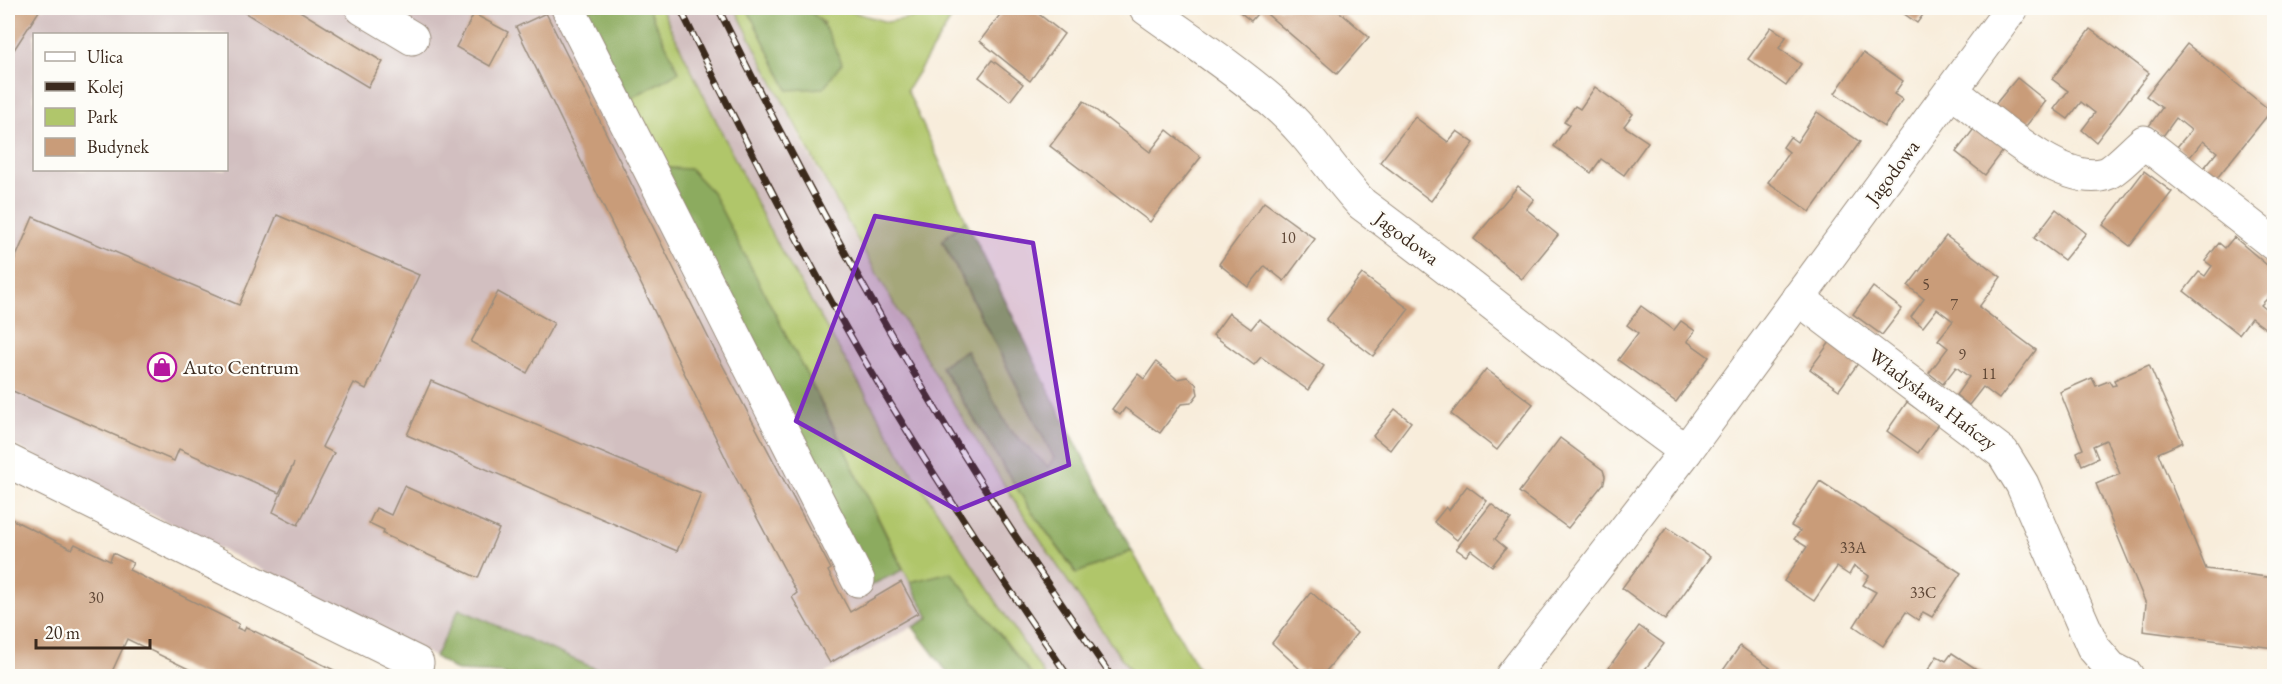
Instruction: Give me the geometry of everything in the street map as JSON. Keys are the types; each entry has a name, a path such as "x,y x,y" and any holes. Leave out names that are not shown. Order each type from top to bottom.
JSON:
{"street":[{"path":"362,8 412,38"},
{"path":"568,8 858,580"},
{"name":"Jagodowa","path":"1146,8 1276,104 1306,134 1344,185 1362,204 1514,318 1623,407 1686,451"},
{"name":"Jagodowa","path":"1512,676 1686,451 2012,8"},
{"path":"1952,91 2052,166 2078,176 2107,174 2144,142 2274,244"},
{"name":"Władysława Hańczy","path":"1798,298 2003,453 2022,484 2093,647 2111,668 2127,676"},
{"path":"8,461 412,670"}],"highlighted area":[{"path":"875,216 1033,243 1069,465 957,510 796,421"}],"shaded area":[{"path":"8,8 584,8 871,585 903,570 930,618 820,676 612,676 459,609 435,657 8,442"},
{"path":"661,8 735,8 804,146 899,315 1017,505 1134,676 1045,676 904,460 771,233"}],"green space":[{"path":"584,8 648,8 679,72 629,99"},
{"path":"648,8 661,8 771,233 904,460 1045,676 1032,676 951,572 910,582 827,414 712,192 690,169 663,168 629,99 679,72"},
{"path":"735,8 747,8 788,90 824,23 805,8 846,8 887,22 920,16 933,8 958,8 907,90 966,220 942,241 1054,458 1048,467 1009,429 966,350 941,367 1032,512 1076,573 1132,551 1202,676 1134,676 1078,596 972,433 872,266 779,95"},
{"path":"747,8 799,8 817,18 825,28 842,63 824,88 788,90"},
{"path":"663,168 690,169 712,192 827,414 903,570 871,585"},
{"path":"966,220 1053,399 1132,551 1077,573 1032,512 941,366 966,350 1009,429 1048,467 1054,458 942,240"},
{"path":"951,572 1032,676 950,676 913,627 929,618 910,582"},
{"path":"459,609 612,676 508,676 501,673 457,671 435,657"}],"building":[{"path":"8,8 41,8 8,59"},
{"path":"237,8 295,8 383,62 368,87"},
{"path":"1005,8 1031,8 1064,34 1030,81 980,41"},
{"path":"1235,8 1335,8 1369,37 1337,74 1261,9 1251,21"},
{"path":"1896,8 1928,8 1917,23"},
{"path":"546,13 714,349 831,569 828,571 850,612 901,582 918,613 830,663 792,597 797,593 731,469 516,27"},
{"path":"474,14 508,32 490,66 456,47"},
{"path":"1771,27 1786,37 1779,48 1801,64 1786,86 1748,59"},
{"path":"2090,29 2149,73 2096,142 2082,130 2095,113 2081,102 2068,119 2054,109 2068,91 2052,79"},
{"path":"2187,44 2271,111 2217,178 2204,168 2217,152 2203,141 2190,157 2177,147 2191,130 2176,118 2163,136 2149,126 2162,108 2146,96"},
{"path":"1863,53 1903,81 1894,94 1903,100 1884,127 1835,93"},
{"path":"992,60 1023,84 1010,101 979,77"},
{"path":"2017,78 2046,101 2022,131 1993,107"},
{"path":"1595,87 1633,114 1624,126 1648,142 1624,175 1601,159 1591,173 1554,146 1569,125 1564,122 1575,106 1580,109"},
{"path":"1084,101 1150,152 1167,130 1201,157 1150,222 1050,146"},
{"path":"1817,112 1860,142 1810,212 1768,182 1789,152 1783,147 1790,137 1797,142"},
{"path":"1415,117 1448,142 1457,131 1474,143 1431,201 1380,162"},
{"path":"1977,125 2006,147 1985,175 1956,152"},
{"path":"2144,171 2172,192 2130,246 2103,225"},
{"path":"1518,186 1534,199 1526,209 1558,235 1522,279 1474,239"},
{"path":"1264,202 1315,239 1284,281 1265,266 1248,287 1219,264"},
{"path":"2056,209 2086,233 2064,260 2034,238"},
{"name":"Auto Centrum","path":"277,215 419,275 366,389 354,383 322,447 334,453 298,525 273,512 294,463 279,493 179,449 174,461 8,389 8,276 33,217 239,305"},
{"path":"1946,236 2001,277 1979,307 2036,350 1999,399 1983,387 1969,405 1956,395 1969,377 1956,367 1943,384 1929,373 1948,348 1938,340 1953,321 1937,309 1923,327 1911,317 1924,299 1908,286"},
{"path":"2234,237 2274,271 2274,292 2261,305 2274,316 2274,324 2269,331 2251,318 2239,334 2184,291 2199,272 2205,276 2212,266 2205,261 2219,243 2225,248"},
{"path":"1362,274 1409,309 1373,356 1326,320"},
{"path":"1873,287 1902,309 1882,335 1853,314"},
{"path":"498,292 554,323 527,373 471,342"},
{"path":"1641,306 1674,330 1681,321 1695,331 1687,341 1709,357 1676,402 1618,360 1638,333 1627,325"},
{"path":"1229,313 1251,329 1259,319 1324,366 1308,390 1261,357 1254,365 1213,335"},
{"path":"1830,342 1859,362 1839,390 1810,369"},
{"path":"1156,362 1177,379 1187,377 1196,384 1198,394 1191,403 1181,404 1160,433 1125,408 1120,415 1112,409 1138,374 1144,379"},
{"path":"2149,365 2183,442 2158,453 2206,569 2274,578 2274,648 2143,631 2146,604 2096,484 2120,474 2106,440 2093,446 2098,458 2082,465 2077,452 2083,449 2060,392 2092,378 2096,386 2109,381 2112,386 2116,385 2114,380"},
{"path":"1486,369 1533,404 1497,450 1451,414"},
{"path":"431,381 701,494 677,551 407,435"},
{"path":"1907,402 1938,424 1918,453 1887,431"},
{"path":"1395,409 1411,422 1390,450 1373,436"},
{"path":"1560,438 1603,470 1605,476 1604,483 1568,528 1519,492"},
{"path":"1820,481 1961,573 1932,617 1923,612 1918,620 1906,612 1883,646 1854,626 1876,592 1863,585 1869,576 1862,571 1854,566 1849,575 1837,567 1814,601 1784,581 1807,547 1794,539 1800,531 1791,526"},
{"path":"404,486 499,529 478,578 383,534 384,530 369,523 376,508 391,515"},
{"path":"1467,486 1487,501 1457,540 1434,522 1446,507 1449,510"},
{"path":"1491,504 1511,519 1495,539 1506,548 1492,566 1471,550 1466,556 1456,549"},
{"path":"9,518 72,549 75,544 110,561 113,553 133,563 129,570 239,624 237,628 244,631 246,627 338,672 334,676 203,676 127,639 110,676 8,676"},
{"path":"1667,527 1710,557 1665,620 1622,588"},
{"path":"1311,592 1357,633 1322,676 1316,676 1305,669 1303,672 1272,643"},
{"path":"1639,626 1664,644 1640,676 1622,676 1609,667"},
{"path":"1740,646 1776,672 1773,676 1719,676"},
{"path":"1952,653 1987,676 1924,676 1937,656 1946,661"}],"railway":[{"path":"680,8 766,180 858,349 960,514 1068,676"},
{"path":"718,8 821,209 895,341 973,471 1111,676"}],"place":[{"name":"Auto Centrum","path":"162,367"}]}
